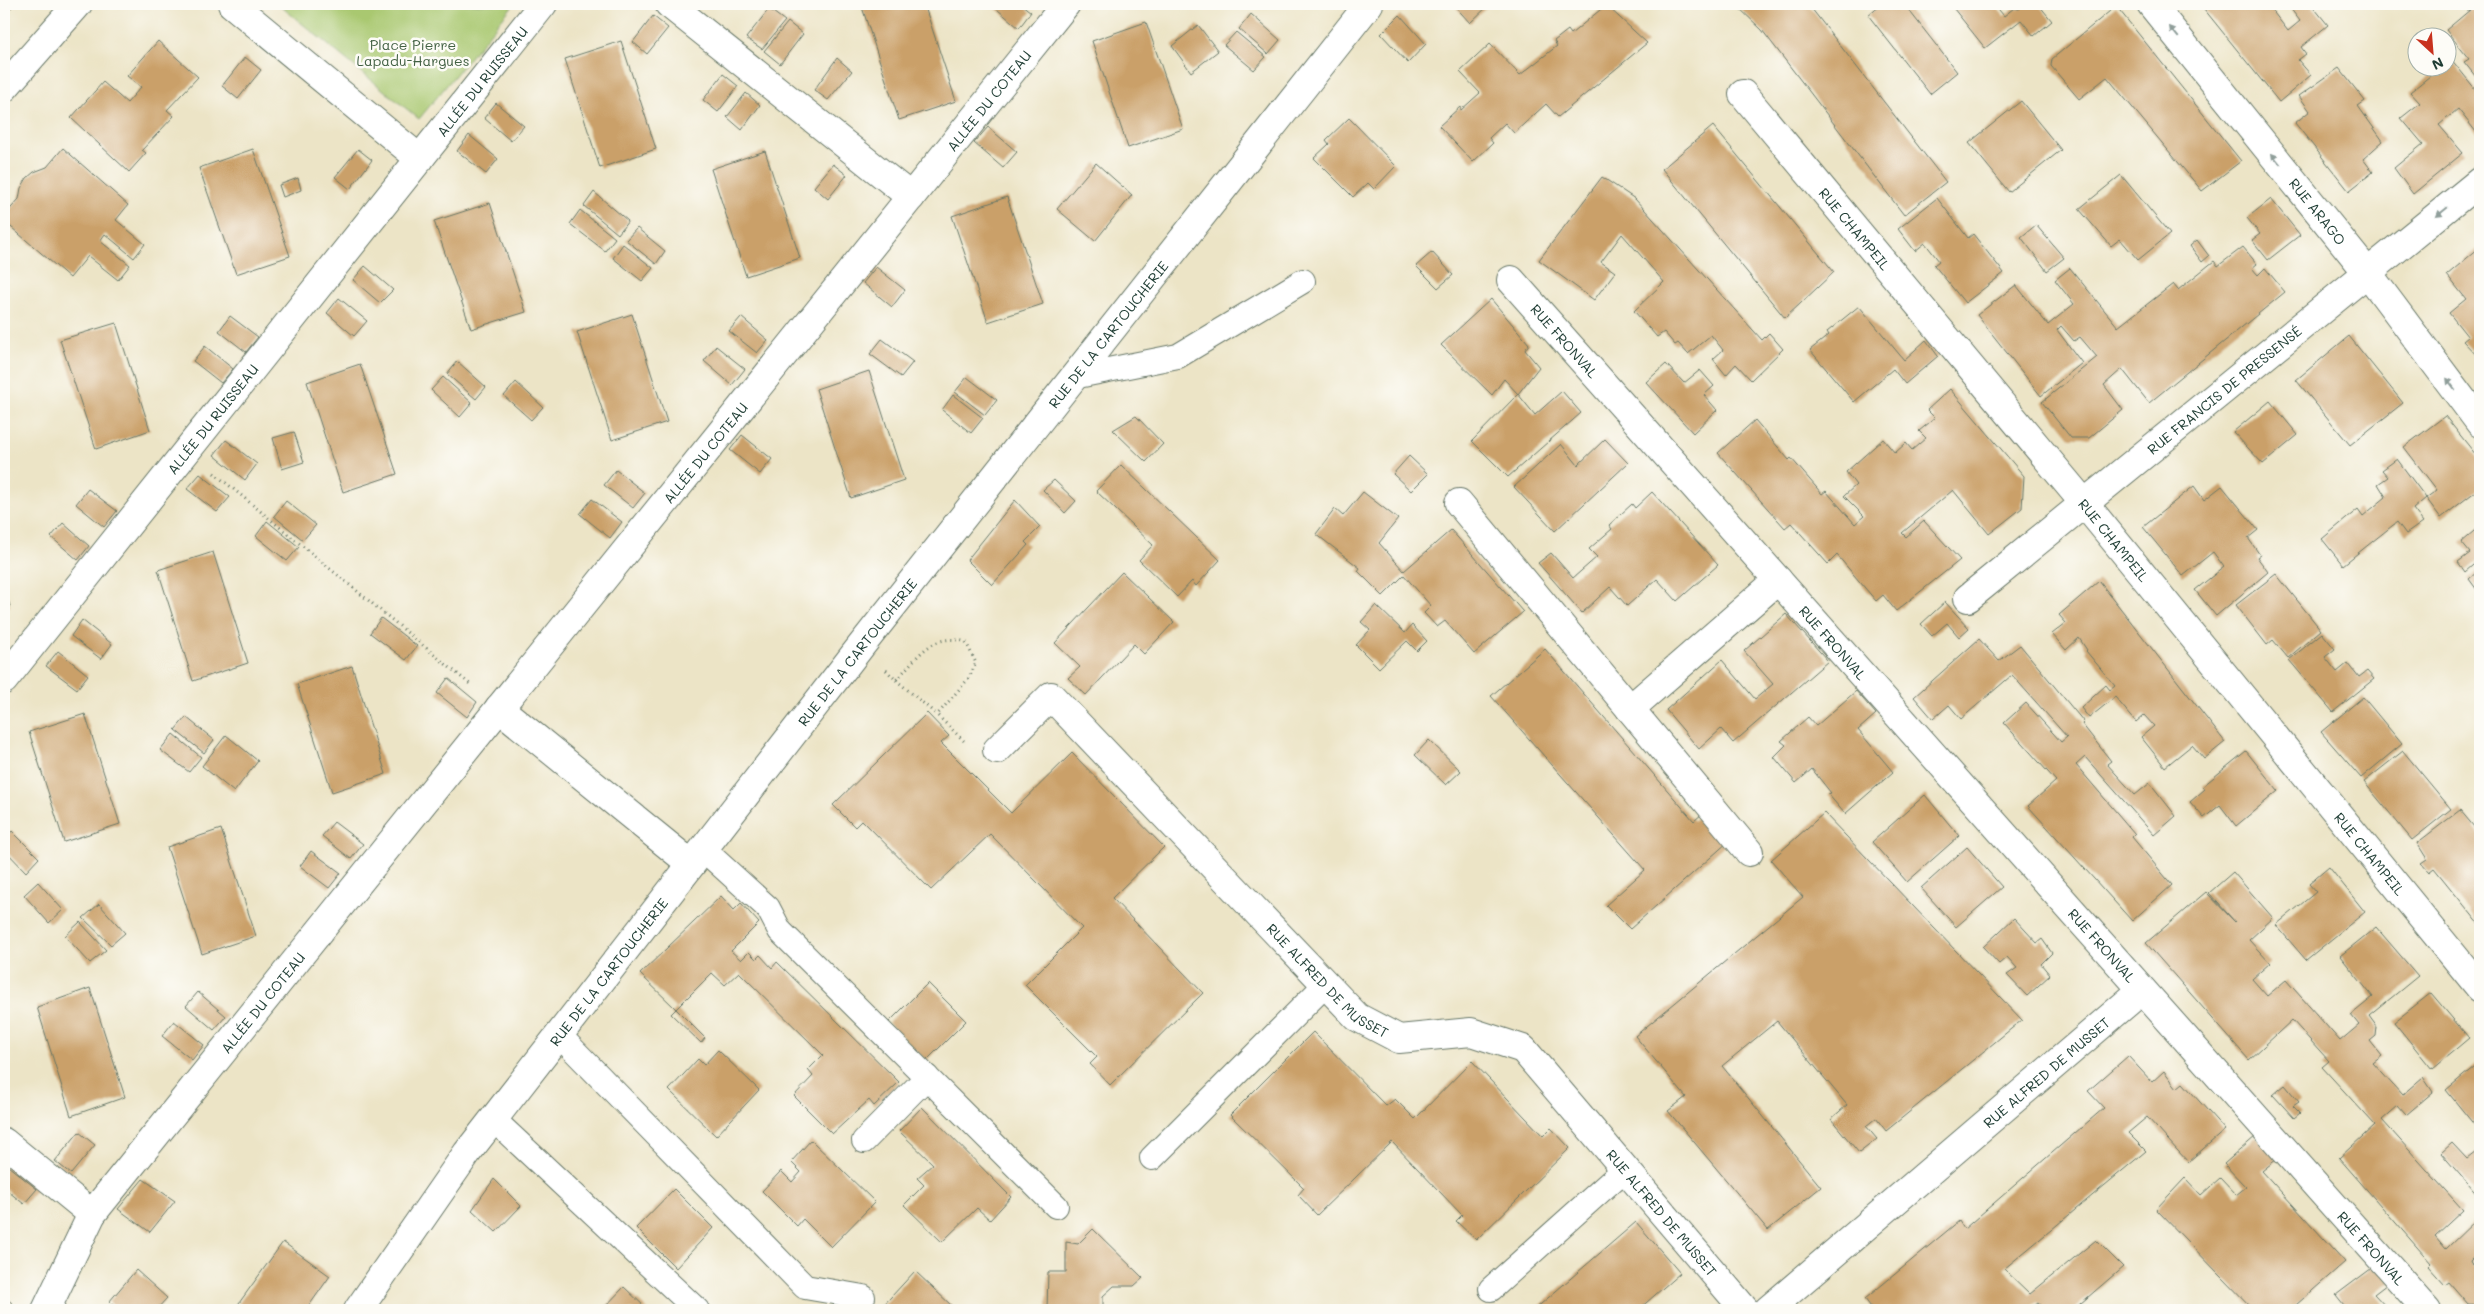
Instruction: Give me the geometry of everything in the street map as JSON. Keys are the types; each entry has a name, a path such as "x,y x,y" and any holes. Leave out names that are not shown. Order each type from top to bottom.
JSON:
{"street":[{"path":"4,88 78,4"},
{"path":"232,4 420,159"},
{"name":"ALLÉE DU RUISSEAU","path":"4,680 543,4"},
{"path":"669,4 911,196"},
{"name":"ALLÉE DU COTEAU","path":"46,1310 92,1214 1066,4"},
{"name":"RUE DE LA CARTOUCHERIE","path":"358,1310 494,1119 697,856 1369,4"},
{"name":"RUE ARAGO","path":"2151,4 2367,272 2480,423"},
{"name":"RUE CHAMPEIL","path":"1743,94 2084,503 2480,988"},
{"name":"RUE FRANCIS DE PRESSENSÉ","path":"1968,598 2480,181"},
{"name":"RUE FRONVAL","path":"1510,280 2427,1310"},
{"path":"1459,503 1750,852"},
{"path":"1630,709 1778,580"},
{"name":"RUE ALFRED DE MUSSET","path":"997,750 1051,696 1357,1018 1399,1039 1470,1032 1522,1049 1745,1310"},
{"path":"499,708 697,856"},
{"name":"RUE ALFRED DE MUSSET","path":"1768,1310 2142,990"},
{"path":"4,1142 92,1214"}],"lane":[{"path":"1073,377 1178,356 1303,281"},
{"path":"697,856 768,908 780,931 1056,1206"},
{"path":"1152,1158 1326,984"},
{"path":"559,1035 806,1287 863,1296"},
{"path":"864,1141 927,1077"},
{"path":"494,1119 697,1310"},
{"path":"1491,1289 1625,1169"}],"path":[{"path":"187,451 499,708"},
{"path":"896,680 926,648 939,640 954,638 966,642 976,664 969,678 937,715"},
{"path":"861,646 896,680 937,715 985,762 997,750"}],"green space":[{"name":"Place Pierre Lapadu-Hargues","path":"278,4 514,4 419,119"}],"building":[{"path":"4,4 15,4 6,13"},
{"path":"861,4 924,4 956,101 899,120"},
{"path":"991,4 1021,4 1031,12 1019,28"},
{"path":"1453,4 1490,4 1470,23"},
{"path":"1735,4 1808,4 1946,182 1904,215 1762,30"},
{"path":"1881,4 1904,4 1957,72 1930,94 1868,15"},
{"path":"1950,4 1994,4 2004,16 2014,8 2019,9 2026,4 2041,4 2039,5 2052,21 2034,36 2021,20 1985,48"},
{"path":"2200,4 2267,4 2288,31 2300,21 2290,8 2295,4 2311,4 2328,25 2301,47 2306,54 2298,60 2311,75 2279,102"},
{"path":"2477,4 2480,4 2480,82 2464,62 2469,59 2456,43 2456,28 2448,28"},
{"path":"1606,5 1647,43 1558,117 1546,104 1514,133 1505,123 1489,138 1493,143 1473,162 1439,126 1460,107 1461,110 1480,93 1460,72 1490,44 1520,75 1557,46 1554,41 1568,30 1571,34"},
{"path":"2116,6 2241,161 2202,191 2107,77 2079,99 2051,66 2052,59"},
{"path":"769,9 785,21 762,49 746,38"},
{"path":"1251,14 1280,40 1268,54 1239,29"},
{"path":"1400,15 1426,44 1408,63 1381,34"},
{"path":"653,16 668,28 647,54 633,42"},
{"path":"788,22 803,34 780,64 764,51"},
{"path":"1146,22 1183,129 1128,148 1092,41"},
{"path":"1198,25 1218,51 1191,72 1172,46"},
{"path":"1236,32 1266,57 1254,70 1224,45"},
{"path":"158,41 198,77 167,110 174,116 142,150 146,153 129,172 71,118 103,82 127,103 141,87 127,76"},
{"path":"621,41 656,149 600,168 565,59"},
{"path":"245,57 261,70 238,99 222,86"},
{"path":"837,58 852,71 828,100 814,90"},
{"path":"2456,65 2480,95 2480,137 2458,109 2439,125 2463,153 2413,194 2394,168 2423,144 2401,118 2420,103 2410,92 2428,78 2456,78"},
{"path":"2339,68 2365,101 2358,106 2383,141 2363,159 2373,172 2349,191 2295,123 2310,111 2299,96"},
{"path":"723,74 738,86 718,112 703,100"},
{"path":"746,93 760,105 742,130 727,117"},
{"path":"2021,101 2061,150 2009,192 1969,143"},
{"path":"496,103 524,126 511,141 484,118"},
{"path":"1349,118 1396,166 1374,189 1368,183 1353,197 1314,158 1329,144 1326,140"},
{"path":"1713,126 1834,272 1785,318 1662,169"},
{"path":"988,127 1017,152 1003,168 974,143"},
{"path":"469,135 498,159 486,174 457,151"},
{"path":"63,148 128,205 116,220 145,244 134,258 105,234 100,241 130,265 118,280 88,256 70,278 4,221 4,216 19,199 21,188 27,178 34,172 47,167"},
{"path":"253,149 290,256 236,274 199,168"},
{"path":"358,149 372,160 350,189 335,177"},
{"path":"765,151 800,258 746,276 711,169"},
{"path":"1096,163 1132,195 1095,241 1057,209"},
{"path":"833,164 847,175 828,199 814,187"},
{"path":"2121,175 2170,234 2138,260 2120,239 2111,246 2079,209"},
{"path":"1602,177 1635,199 1762,340 1769,333 1783,349 1751,380 1736,364 1726,375 1713,359 1723,350 1711,335 1688,354 1678,343 1675,345 1664,332 1657,337 1634,311 1664,282 1622,234 1601,262 1615,272 1594,300 1539,260"},
{"path":"298,178 301,190 283,197 279,185"},
{"path":"594,192 628,221 618,234 584,206"},
{"path":"1007,197 1043,304 988,322 952,216"},
{"path":"1937,198 1968,238 1973,234 2004,273 1965,303 1934,265 1939,261 1925,243 1915,251 1898,229"},
{"path":"2271,199 2300,235 2268,260 2252,240 2260,234 2247,218"},
{"path":"490,203 526,312 471,329 434,221"},
{"path":"580,210 615,238 605,251 570,224"},
{"path":"2036,225 2064,258 2047,271 2021,237"},
{"path":"637,228 665,251 656,264 626,240"},
{"path":"2197,240 2209,256 2202,262 2190,246"},
{"path":"623,244 653,268 642,281 613,258"},
{"path":"2243,247 2257,264 2252,268 2258,275 2265,268 2285,292 2149,403 2122,369 2104,385 2123,410 2089,438 2071,438 2042,402 2097,357 2080,337 2074,341 2061,326 2057,330 2082,363 2041,396 1977,315 2016,285 2048,325 2074,304 2055,280 2070,268 2118,327 2173,284 2178,290 2214,261 2218,266"},
{"path":"2480,247 2480,359 2463,341 2468,337 2449,313 2466,299 2447,275"},
{"path":"1432,252 1453,275 1438,288 1416,266"},
{"path":"365,266 393,290 380,303 353,280"},
{"path":"876,267 905,290 892,307 863,283"},
{"path":"339,298 367,321 354,336 327,313"},
{"path":"1491,299 1529,344 1525,350 1539,367 1518,394 1504,379 1492,395 1441,345"},
{"path":"1859,306 1904,360 1926,340 1938,356 1905,384 1893,369 1854,402 1810,350 1829,335 1827,332"},
{"path":"632,314 667,422 612,440 577,332"},
{"path":"230,316 258,337 246,352 219,331"},
{"path":"741,317 768,340 757,353 729,331"},
{"path":"116,323 150,430 96,449 60,340"},
{"path":"2349,336 2403,403 2350,445 2296,380"},
{"path":"882,339 913,362 901,377 870,354"},
{"path":"205,346 233,369 221,383 193,361"},
{"path":"716,346 745,369 732,385 704,361"},
{"path":"457,361 486,387 476,399 447,374"},
{"path":"360,364 397,474 343,492 307,382"},
{"path":"1666,364 1684,383 1700,370 1714,386 1704,395 1717,410 1693,433 1646,382"},
{"path":"869,371 904,480 851,498 816,389"},
{"path":"443,377 472,403 460,417 431,390"},
{"path":"967,377 997,400 985,415 955,392"},
{"path":"516,382 543,407 531,420 504,396"},
{"path":"1950,389 2024,476 2022,508 1989,534 1953,490 1902,533 1906,537 1924,521 1960,560 1896,611 1883,595 1876,601 1837,555 1828,564 1791,523 1785,528 1718,453 1755,420 1789,460 1791,458 1822,494 1826,491 1855,524 1864,516 1844,496 1856,485 1846,472 1883,439 1895,453 1906,443 1912,450 1926,438 1919,431 1935,418 1927,410"},
{"path":"1562,391 1581,413 1508,477 1472,441 1518,394 1535,415"},
{"path":"953,395 983,418 971,433 942,410"},
{"path":"2270,401 2298,435 2263,464 2233,432"},
{"path":"1136,416 1163,444 1146,462 1113,430"},
{"path":"2445,416 2480,460 2480,488 2441,518 2426,498 2437,490 2404,447"},
{"path":"294,432 304,462 282,469 273,438"},
{"path":"742,435 772,459 760,474 730,450"},
{"path":"1605,439 1628,463 1555,531 1514,487 1561,444 1578,465"},
{"path":"226,440 257,464 245,480 214,455"},
{"path":"1409,456 1428,474 1411,491 1393,474"},
{"path":"2397,459 2426,498 2413,509 2423,522 2406,534 2397,522 2343,565 2322,539 2358,509 2363,516 2386,497 2378,484 2388,477 2382,470"},
{"path":"1121,465 1220,560 1196,586 1192,581 1177,597 1139,560 1153,545 1096,491"},
{"path":"616,470 645,493 633,508 604,485"},
{"path":"200,474 230,497 217,512 187,489"},
{"path":"1054,480 1076,501 1065,513 1043,490"},
{"path":"2194,486 2204,500 2222,486 2258,530 2248,538 2260,555 2257,557 2268,572 2216,616 2195,590 2224,567 2213,552 2183,576 2143,527"},
{"path":"88,489 117,511 104,527 76,504"},
{"path":"1363,492 1398,519 1379,543 1404,571 1451,530 1523,612 1474,654 1445,621 1437,627 1424,613 1431,606 1404,575 1383,596 1358,571 1360,568 1316,534 1335,509 1343,516"},
{"path":"1652,492 1718,565 1677,601 1657,579 1627,606 1610,587 1582,613 1538,563 1551,553 1573,578 1597,557 1589,549 1612,529 1609,525 1632,504 1635,508"},
{"path":"592,499 622,522 610,538 580,514"},
{"path":"1015,500 1040,527 1025,542 1028,545 992,585 967,560"},
{"path":"286,501 316,525 303,540 274,516"},
{"path":"267,521 299,547 287,561 256,536"},
{"path":"63,523 89,546 78,560 51,537"},
{"path":"2480,526 2480,559 2465,572 2458,562 2470,553 2461,542"},
{"path":"213,552 248,663 193,681 158,570"},
{"path":"2478,571 2480,574 2480,594 2469,579"},
{"path":"1122,572 1174,622 1144,654 1134,644 1086,695 1068,678 1080,667 1055,643"},
{"path":"2276,574 2321,630 2288,658 2273,640 2267,645 2236,605"},
{"path":"2099,581 2225,742 2204,759 2192,745 2165,767 2141,737 2154,726 2144,715 2136,722 2115,697 2089,718 2081,708 2106,685 2110,690 2115,686 2086,651 2079,638 2066,650 2052,634 2066,623 2059,615"},
{"path":"4,587 10,606 4,609"},
{"path":"1945,602 1969,628 1959,637 1947,623 1932,636 1921,624"},
{"path":"1376,605 1405,633 1412,625 1427,641 1417,651 1407,641 1379,668 1356,645 1370,630 1361,622"},
{"path":"1786,614 1828,661 1733,743 1721,729 1699,749 1666,710 1722,660 1755,699 1773,684 1744,651"},
{"path":"381,618 417,646 406,660 370,633"},
{"path":"82,620 112,644 101,659 71,636"},
{"path":"2322,633 2335,649 2325,657 2337,672 2348,663 2359,677 2367,671 2374,679 2333,712 2289,660"},
{"path":"1979,639 1999,661 2020,645 2084,722 2082,724 2111,761 2107,764 2135,795 2150,783 2176,816 2154,835 2085,757 2076,765 2135,834 2132,837 2172,885 2132,921 2028,806 2056,781 2004,723 2026,703 2061,742 2067,737 2012,675 1961,719 1949,705 1933,719 1914,697"},
{"path":"1545,649 1694,821 1703,813 1728,842 1630,929 1606,905 1645,870 1491,696"},
{"path":"58,651 88,675 77,689 46,666"},
{"path":"352,666 386,774 332,792 297,684"},
{"path":"448,678 477,702 467,717 437,693"},
{"path":"1856,691 1876,714 1858,730 1893,772 1845,814 1828,794 1831,793 1812,769 1796,783 1774,757 1786,745 1781,741 1808,717 1816,726"},
{"path":"2363,697 2402,744 2361,778 2321,732"},
{"path":"927,713 949,736 941,743 1011,813 1072,753 1164,847 1112,898 1203,993 1110,1085 1090,1064 1097,1057 1025,985 1082,928 990,834 931,890 862,820 855,827 833,805"},
{"path":"85,714 120,824 64,842 29,732"},
{"path":"186,717 214,740 204,753 175,730"},
{"path":"173,734 201,757 189,772 160,750"},
{"path":"226,735 258,761 234,792 202,766"},
{"path":"1429,740 1461,771 1446,785 1415,755"},
{"path":"2246,751 2278,791 2236,826 2220,805 2204,818 2190,802 2205,789 2203,786"},
{"path":"2403,751 2451,809 2412,840 2364,782"},
{"path":"1925,795 1959,836 1907,882 1872,842"},
{"path":"2460,810 2480,834 2480,925 2434,868 2429,872 2421,863 2427,859 2417,843"},
{"path":"1824,813 2022,1020 1886,1131 1876,1118 1866,1126 1877,1139 1859,1153 1831,1119 1847,1105 1777,1021 1722,1066 1821,1187 1768,1230 1668,1111 1686,1097 1635,1036 1803,897 1771,860"},
{"path":"334,822 363,844 351,859 322,836"},
{"path":"221,829 256,936 202,954 167,847"},
{"path":"12,831 39,858 26,872 4,849 4,840"},
{"path":"1967,847 2002,887 1956,927 1921,888"},
{"path":"311,851 341,873 329,888 300,866"},
{"path":"2329,867 2365,912 2306,960 2276,925 2316,892 2309,884"},
{"path":"2233,872 2273,918 2249,940 2270,963 2252,979 2267,996 2286,980 2340,1041 2359,1025 2351,1015 2373,997 2340,956 2376,927 2418,976 2369,1016 2377,1027 2376,1036 2370,1041 2382,1056 2373,1063 2402,1095 2423,1077 2433,1092 2406,1115 2398,1106 2382,1120 2463,1210 2435,1236 2446,1249 2480,1216 2480,1252 2471,1261 2473,1265 2480,1259 2480,1305 2468,1304 2449,1282 2445,1285 2428,1266 2431,1263 2339,1158 2375,1125 2322,1067 2329,1061 2292,1020 2249,1060 2146,943 2206,892 2235,922 2209,893"},
{"path":"38,882 63,910 49,923 24,895"},
{"path":"721,896 734,910 741,903 759,923 731,951 741,960 749,952 756,959 760,955 772,968 777,962 899,1082 874,1106 869,1100 832,1134 794,1096 813,1076 808,1070 823,1055 739,972 725,985 712,973 676,1009 640,974"},
{"path":"99,904 125,933 111,945 83,918"},
{"path":"2014,918 2037,943 2042,939 2052,953 2041,964 2050,975 2027,996 2007,975 2017,968 2007,957 1999,964 1983,947"},
{"path":"80,922 106,950 90,963 65,936"},
{"path":"928,983 966,1021 926,1061 888,1023"},
{"path":"90,988 125,1097 71,1116 37,1007"},
{"path":"198,992 226,1016 214,1030 186,1006"},
{"path":"2431,993 2469,1038 2432,1069 2394,1022"},
{"path":"676,1009 705,1038 701,1043 671,1014"},
{"path":"174,1021 204,1045 192,1060 162,1036"},
{"path":"1313,1032 1386,1106 1395,1099 1415,1119 1472,1061 1543,1136 1551,1128 1570,1148 1476,1240 1456,1221 1462,1215 1392,1142 1317,1215 1298,1195 1304,1188 1230,1115"},
{"path":"718,1050 759,1090 716,1136 669,1090 698,1059 704,1065"},
{"path":"2128,1056 2152,1082 2164,1071 2177,1088 2183,1083 2225,1130 2188,1162 2147,1117 2128,1133 2146,1151 2004,1269 2030,1294 2096,1240 2123,1267 2073,1310 2046,1310 2038,1302 2028,1310 1873,1310 1865,1299 1959,1221 1964,1229 2104,1108 2088,1091"},
{"path":"2480,1062 2480,1132 2446,1090"},
{"path":"2285,1085 2299,1102 2293,1106 2300,1113 2294,1118 2273,1095"},
{"path":"922,1107 1011,1197 990,1220 977,1208 942,1242 904,1205 924,1185 917,1178 933,1164 899,1131"},
{"path":"79,1132 95,1145 71,1174 55,1161"},
{"path":"2256,1136 2277,1159 2262,1171 2345,1262 2296,1305 2301,1310 2254,1310 2156,1209 2185,1178 2201,1195 2220,1178 2236,1195 2246,1187 2224,1164"},
{"path":"811,1140 875,1202 831,1247 803,1219 797,1226 762,1191 781,1171 792,1182 801,1172 791,1162"},
{"path":"2452,1143 2467,1159 2476,1152 2480,1157 2480,1198 2441,1153"},
{"path":"8,1166 37,1189 24,1204 4,1188 4,1171"},
{"path":"143,1179 175,1201 150,1232 118,1209"},
{"path":"494,1179 521,1206 496,1232 472,1210"},
{"path":"674,1189 713,1228 676,1268 636,1228"},
{"path":"1636,1222 1680,1273 1638,1310 1534,1310"},
{"path":"1093,1229 1143,1278 1134,1286 1114,1286 1103,1296 1103,1310 1047,1310 1048,1272 1066,1272 1066,1242 1078,1244"},
{"path":"283,1242 330,1276 306,1310 234,1310"},
{"path":"2376,1265 2391,1281 2374,1294 2389,1310 2348,1310 2336,1295"},
{"path":"136,1270 167,1298 156,1310 119,1310 109,1302"},
{"path":"915,1271 953,1307 950,1310 879,1310"},
{"path":"624,1287 648,1310 602,1310"},
{"path":"4,1296 13,1304 8,1310 4,1310"}]}
